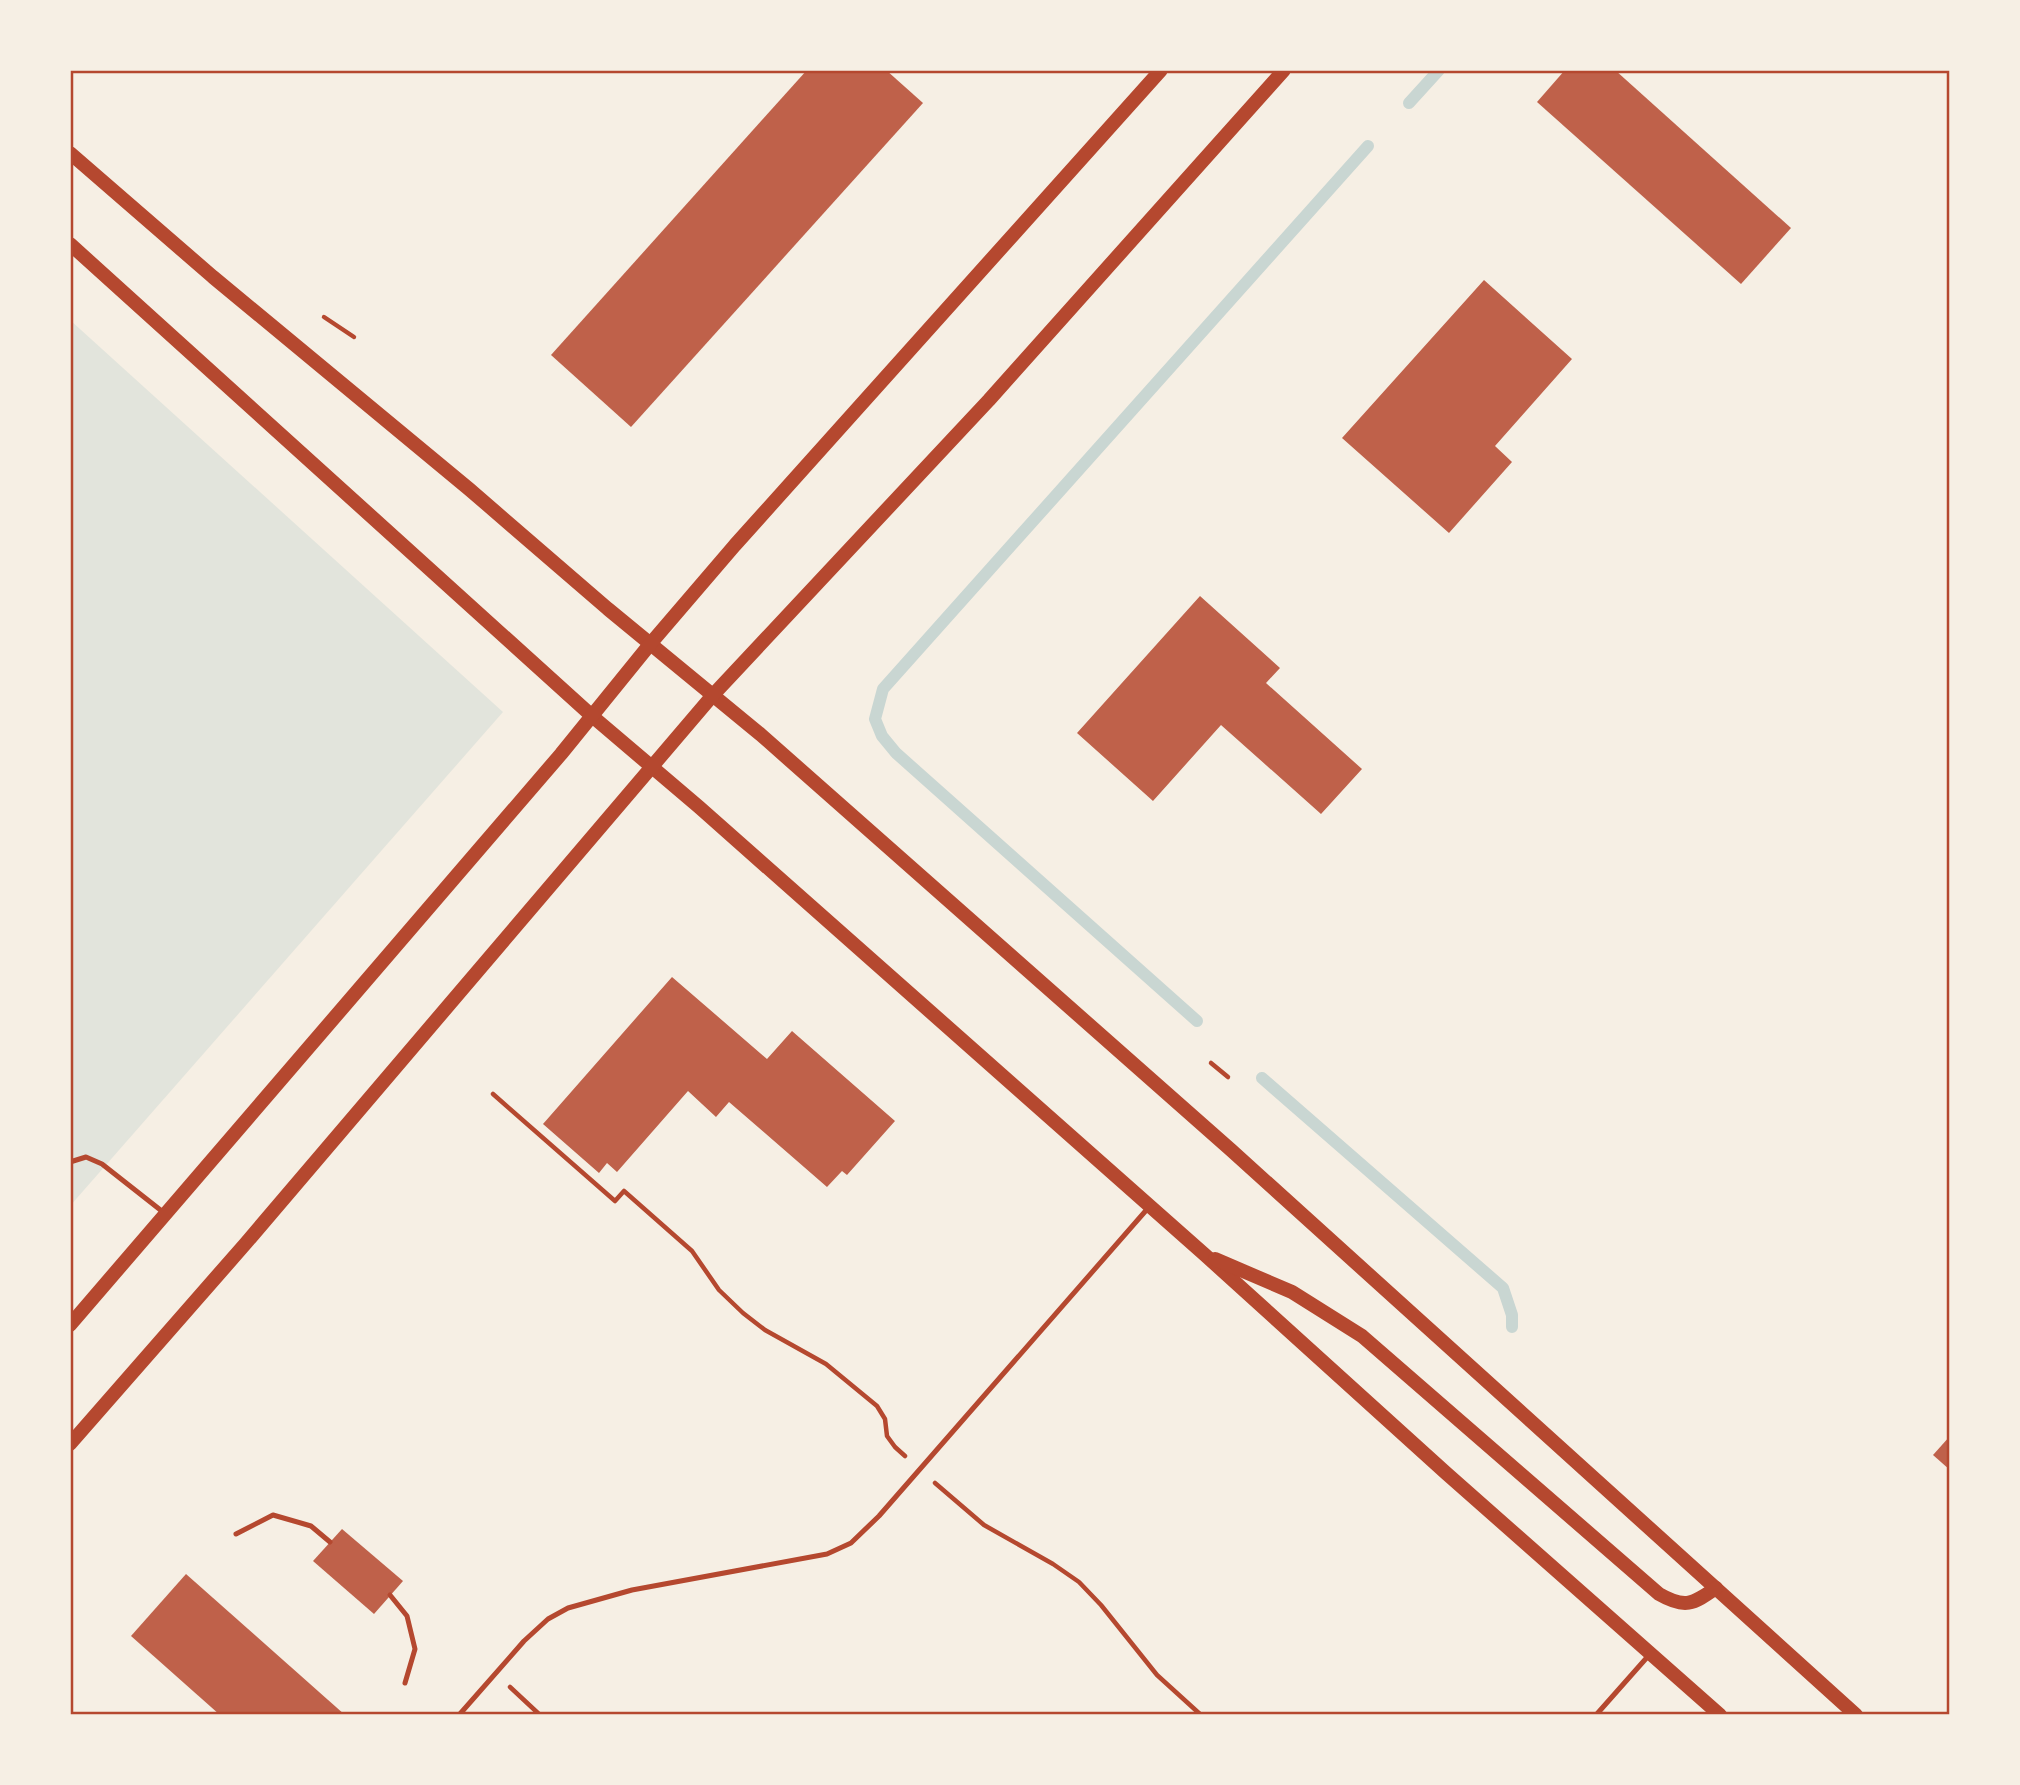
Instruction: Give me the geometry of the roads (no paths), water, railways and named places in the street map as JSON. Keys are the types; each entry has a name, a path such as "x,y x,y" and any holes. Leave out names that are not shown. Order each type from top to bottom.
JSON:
{"main road":[{"path":"70,1325 355,996 744,534 1161,70"},
{"path":"70,1444 255,1233 713,695 989,400 1284,70"},
{"path":"70,153 213,277 760,734 1231,1150 1856,1715"},
{"path":"70,244 592,716 709,816 1204,1254 1720,1715"},
{"path":"1204,1254 1292,1292 1362,1336 1659,1594 1683,1604 1697,1601 1716,1588"}],"lane":[{"path":"70,1162 86,1157 102,1164 166,1214"},
{"path":"459,1715 542,1624 575,1605 632,1590 770,1566 837,1551 859,1537 1149,1207"},
{"path":"236,1534 273,1515 311,1526 330,1542"},
{"path":"390,1595 407,1616 415,1649 405,1684"},
{"path":"1596,1715 1650,1654"}],"waterway":[{"path":"1409,103 1439,70"},
{"path":"1197,1021 896,753 882,736 875,719 883,689 1368,146"},
{"path":"1262,1078 1503,1288 1512,1315 1512,1327"}]}
